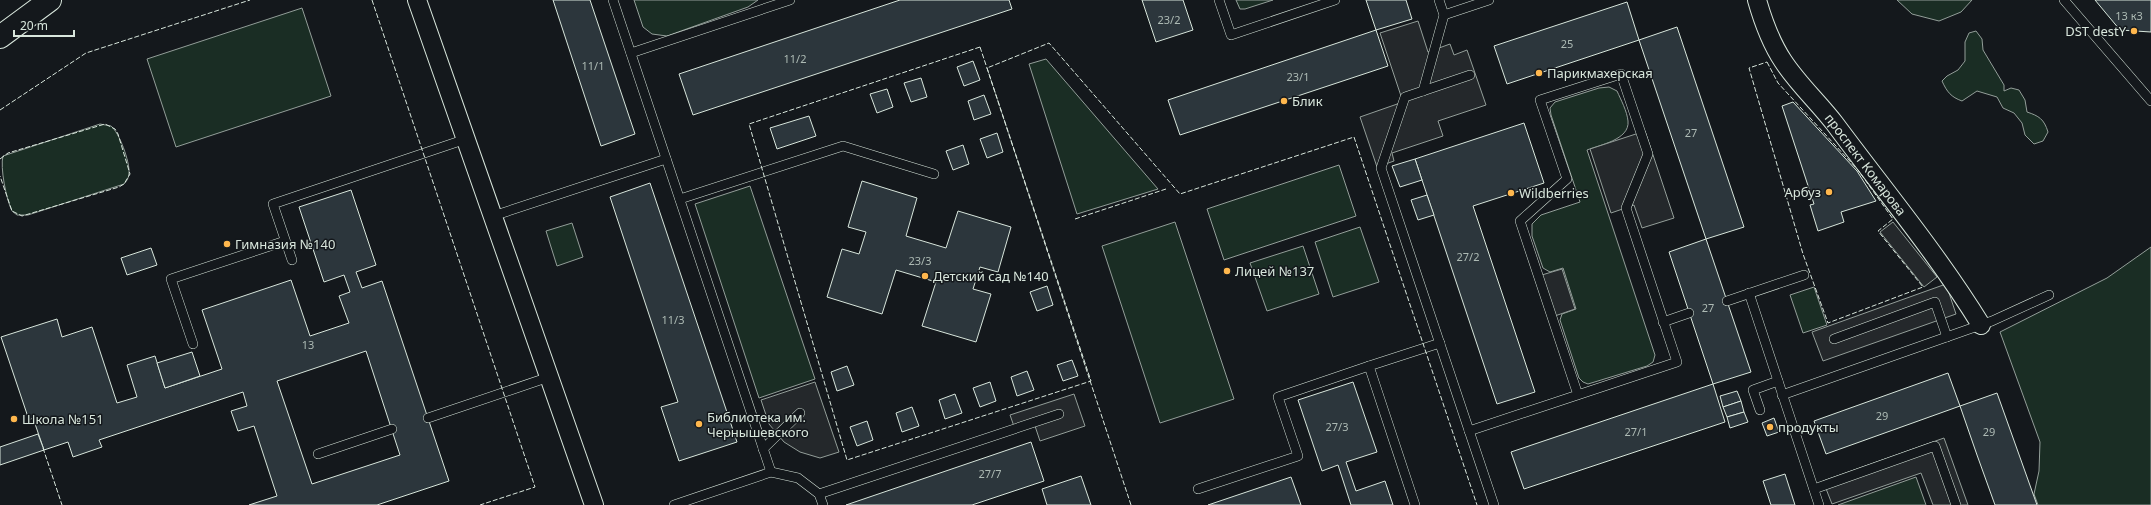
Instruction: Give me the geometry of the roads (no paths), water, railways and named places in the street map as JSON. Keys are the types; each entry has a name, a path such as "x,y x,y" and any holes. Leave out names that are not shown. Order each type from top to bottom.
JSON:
{"main road":[{"path":"0,36 50,0"}],"street":[{"path":"417,0 594,505"},
{"name":"проспект Комарова","path":"1757,0 1775,47 1784,63 1832,120 1961,293 1981,325"}],"lane":[{"path":"613,0 771,472"},
{"path":"631,53 790,0"},
{"path":"1219,0 1231,35 1335,0"},
{"path":"1424,91 1444,15 1439,0"},
{"path":"1444,15 1488,0"},
{"path":"2064,0 2151,101"},
{"path":"1469,431 1578,395 1677,362 1626,208 1648,154 1621,74 1540,100 1567,179 1520,221 1578,395"},
{"path":"1470,75 1405,97 1382,168 1494,505"},
{"path":"292,260 273,204 466,139"},
{"path":"680,199 843,146 934,174"},
{"path":"493,216 666,159"},
{"path":"193,344 172,279 285,241"},
{"path":"1727,301 1804,275"},
{"path":"1749,293 1819,505"},
{"path":"1782,395 1981,325 2049,295"},
{"path":"1834,339 1935,302 1947,337"},
{"path":"1663,322 1689,313"},
{"path":"1198,489 1298,456 1278,397 1440,343"},
{"path":"1369,366 1415,505"},
{"path":"428,418 549,377"},
{"path":"1760,410 1753,390 1778,381"},
{"path":"763,449 800,414"},
{"path":"819,494 1059,414"},
{"path":"318,454 392,429"},
{"path":"1814,489 1935,446 1956,505"},
{"path":"674,505 771,472 798,478 819,494 823,505"}],"place":[{"name":"DST destY","path":"2134,31"},
{"name":"Парикмахерская","path":"1539,73"},
{"name":"Блик","path":"1284,101"},
{"name":"Арбуз","path":"1829,192"},
{"name":"Wildberries","path":"1511,193"},
{"name":"Гимназия №140","path":"227,244"},
{"name":"Лицей №137","path":"1227,271"},
{"name":"Детский сад №140","path":"925,276"},
{"name":"Школа №151","path":"14,419"},
{"name":"Библиотека им. Чернышевского","path":"699,424"},
{"name":"продукты","path":"1770,427"}]}
